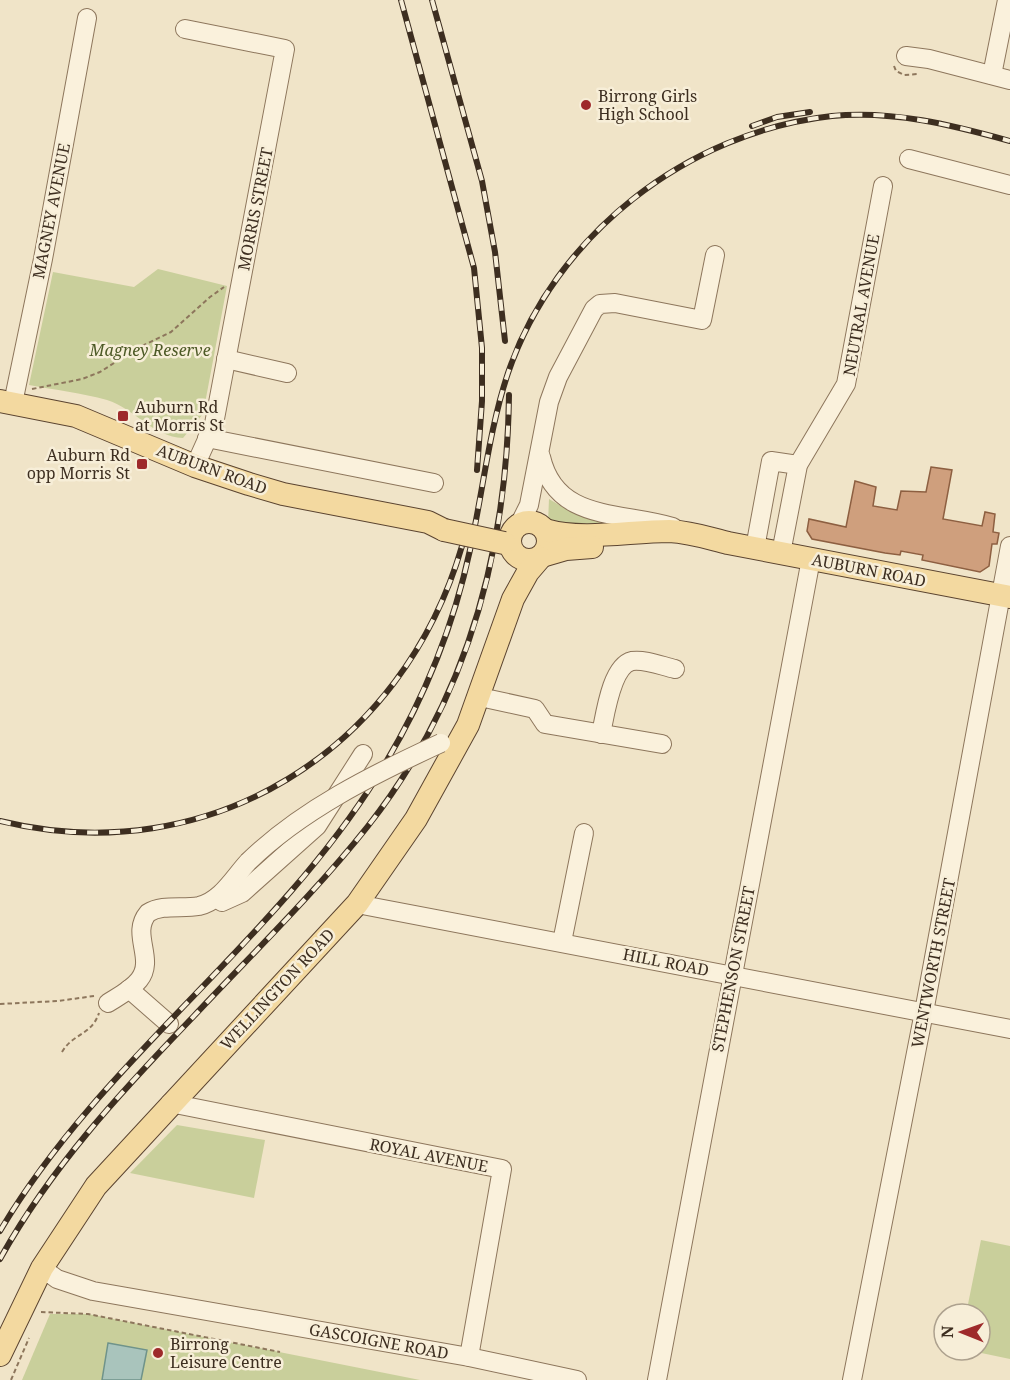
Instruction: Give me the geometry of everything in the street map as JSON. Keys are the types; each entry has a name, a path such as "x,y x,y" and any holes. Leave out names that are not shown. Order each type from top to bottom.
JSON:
{"main road":[{"name":"AUBURN ROAD","path":"6,402 85,419 195,466 284,494 512,538"},
{"path":"530,522 544,529 548,543 541,557 524,560 512,538 530,522"},
{"name":"AUBURN ROAD","path":"544,529 568,534 670,531 699,534 728,543 1005,596"},
{"name":"WELLINGTON ROAD","path":"512,538 513,599"},
{"name":"AUBURN ROAD","path":"541,557 571,548 728,543"},
{"name":"WELLINGTON ROAD","path":"0,1355 42,1268 96,1186 170,1103 357,904 417,819 448,746 480,697 513,599 528,572 541,557"}],"street":[{"path":"992,75 1007,0"},
{"name":"MAGNEY AVENUE","path":"6,402 43,259 87,18"},
{"name":"MORRIS STREET","path":"185,29 285,49 214,424 195,466"},
{"path":"906,57 929,59 1010,80"},
{"path":"909,159 1010,185"},
{"name":"NEUTRAL AVENUE","path":"781,553 798,465 846,384 883,186"},
{"path":"512,538 529,505 549,402 558,377 594,309 600,304 615,303 702,320 715,255"},
{"path":"226,359 287,373"},
{"name":"AUBURN ROAD","path":"207,438 434,483"},
{"path":"540,457 544,529"},
{"name":"AUBURN ROAD","path":"540,457 550,484 569,502 699,534"},
{"path":"755,548 771,461 798,465"},
{"name":"WENTWORTH STREET","path":"852,1380 1005,596 1010,546"},
{"name":"STEPHENSON STREET","path":"657,1380 812,559"},
{"path":"601,734 610,695 623,666 631,662 643,662 675,669"},
{"path":"480,697 535,710 545,724 662,744"},
{"path":"169,1024 119,996 141,978 145,968 140,929 147,913 160,909 200,906 216,898 269,841 294,823 398,763 448,746"},
{"path":"216,898 222,902 242,893 317,826 363,754"},
{"path":"562,942 584,833"},
{"name":"HILL ROAD","path":"357,904 1010,1029"},
{"name":"ROYAL AVENUE","path":"170,1103 502,1169 469,1358"},
{"name":"GASCOIGNE ROAD","path":"42,1268 57,1279 93,1291 469,1358 577,1380"}],"path":[{"path":"32,389 82,379 100,372 136,349 171,332 220,290 230,284 240,285"},
{"path":"0,1004 119,996"},
{"path":"62,1052 72,1040 90,1030 100,1008 119,996"},
{"path":"46,1302 40,1313 88,1314 280,1352"},
{"path":"11,1380 30,1336"}],"green space":[{"name":"Magney Reserve","path":"158,269 227,286 203,414 183,438 162,433 126,409 107,400 29,385 53,272 134,287"},
{"path":"549,499 573,513 635,525 548,523"},
{"path":"177,1125 265,1140 254,1198 130,1173"},
{"path":"981,1240 1010,1246 1010,1359 992,1355 992,1302 968,1302"},
{"name":"Birrong Leisure Centre","path":"50,1314 88,1314 420,1380 22,1380"}],"water":[{"path":"108,1343 147,1350 141,1380 102,1380"}],"building":[{"path":"931,467 952,470 943,519 982,526 985,512 995,514 993,532 999,533 997,544 992,544 989,566 980,572 922,560 923,555 901,551 900,555 885,553 812,539 807,531 809,519 846,527 855,481 876,487 873,506 897,510 901,491 926,492"}],"railway":[{"path":"401,0 474,268 482,348 482,401 477,470"},
{"path":"432,0 482,181 495,252 505,341"},
{"path":"752,126 777,117 810,112"},
{"path":"0,1231 41,1169 87,1112 288,895 335,838 393,751 433,667 463,580 491,438 508,373 529,323 558,277 593,235 633,199 678,168 727,144 778,126 832,116 877,115 944,124 1010,141"},
{"path":"0,1259 41,1193 88,1132 139,1074 327,875 368,826 402,778 432,728 456,676 475,622 490,568 500,511 509,395"},
{"path":"0,821 78,832 152,828 223,810 288,779 345,736 394,682 434,618 462,546"}],"place":[{"name":"Birrong Girls High School","path":"586,105"},
{"name":"Auburn Rd at Morris St","path":"123,416"},
{"name":"Auburn Rd opp Morris St","path":"142,464"},
{"name":"Birrong Leisure Centre","path":"158,1353"}]}
